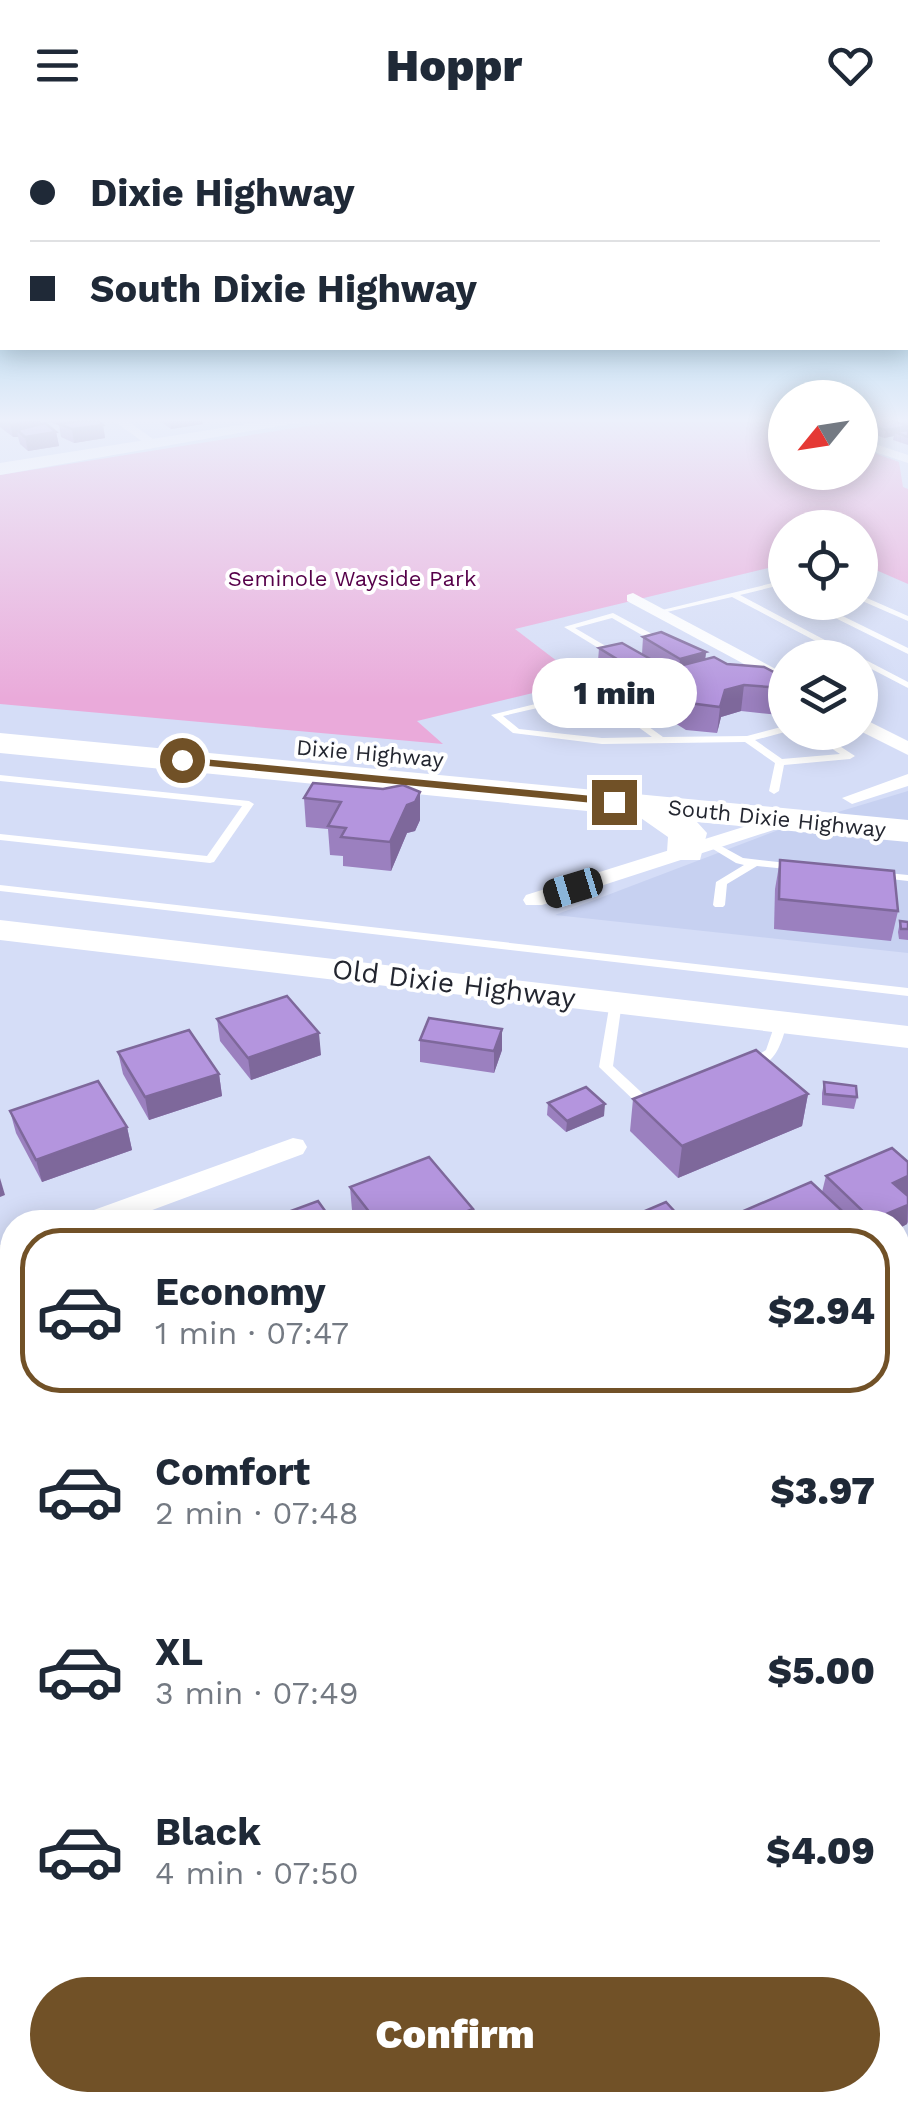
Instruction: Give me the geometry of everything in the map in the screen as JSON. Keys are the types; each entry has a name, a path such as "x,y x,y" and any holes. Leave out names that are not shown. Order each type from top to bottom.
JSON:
{"highway":[{"name":"Dixie Highway","path":"0,718 327,762 430,784 498,791"},
{"path":"0,734 327,762"},
{"name":"Dixie Highway","path":"0,743 771,790"},
{"path":"771,790 831,814 908,818"},
{"name":"South Dixie Highway","path":"771,790 908,831"},
{"name":"South Dixie Highway","path":"498,791 631,803 771,790 908,804"},
{"path":"631,803 660,793 810,806 852,798"},
{"path":"631,803 688,832 699,848"}],"street":[{"path":"633,598 768,671"},
{"path":"878,732 908,748"},
{"path":"852,798 908,780"},
{"path":"534,900 699,848 771,790"},
{"name":"Old Dixie Highway","path":"0,930 908,1036"},
{"path":"123,1210 293,1147"}],"lane":[{"path":"658,612 768,585"},
{"path":"732,594 820,640"},
{"path":"878,606 908,620"},
{"path":"625,662 568,627 613,615 673,649"},
{"path":"843,620 908,651"},
{"path":"736,669 756,664"},
{"path":"878,670 908,685"},
{"path":"661,740 596,692 496,715 516,732 602,741 747,740 768,733"},
{"path":"747,740 771,790 850,756 840,750"},
{"path":"0,778 249,804 210,860 0,837"},
{"path":"699,848 740,861 812,868"},
{"path":"718,905 722,882 754,863"},
{"path":"870,874 908,878"},
{"path":"0,888 908,992"},
{"path":"616,1002 606,1067 646,1106 663,1101"},
{"path":"743,1070 772,1052 782,1022"}],"shaded area":[{"path":"908,791 908,953 555,915 781,829"}],"green space":[{"name":"Seminole Wayside Park","path":"0,513 768,513 768,568 515,629 583,681 417,721 443,744 0,704"},
{"name":"Seminole Wayside Park","path":"878,513 908,513 908,584 878,571"}],"building":[{"path":"661,632 706,652 680,659 643,637"},
{"path":"622,643 668,669 714,657 727,664 764,667 768,669 768,687 744,685 725,690 720,707 689,703 599,648"},
{"path":"313,783 383,789 403,785 420,792 415,802 407,805 390,842 341,837 346,828 328,826 341,802 304,798"},
{"path":"780,860 894,871 898,911 779,899"},
{"path":"287,996 319,1033 248,1058 217,1019"},
{"path":"429,1018 502,1029 494,1051 420,1040"},
{"path":"189,1030 219,1074 145,1097 118,1052"},
{"path":"756,1050 808,1094 682,1146 633,1099"},
{"path":"98,1081 127,1127 36,1160 10,1111"},
{"path":"824,1082 856,1086 857,1097 825,1094"},
{"path":"586,1087 605,1104 567,1121 548,1103"},
{"path":"892,1148 908,1162 908,1176 893,1183 908,1196 908,1205 896,1210 862,1210 826,1176"},
{"path":"429,1157 473,1209 368,1210 350,1187"},
{"path":"811,1182 841,1210 746,1210"},
{"path":"318,1201 324,1210 294,1210"},
{"path":"666,1202 673,1210 647,1210"}],"route":[{"path":"182,760 614,802"}]}
